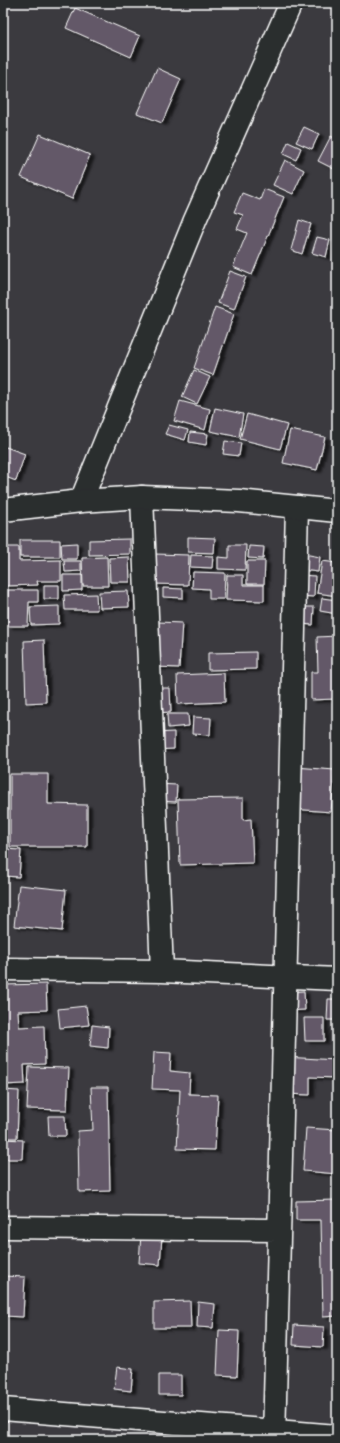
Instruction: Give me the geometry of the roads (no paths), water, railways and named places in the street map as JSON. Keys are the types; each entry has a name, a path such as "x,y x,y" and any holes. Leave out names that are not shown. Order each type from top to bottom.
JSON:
{"street":[{"path":"81,501 195,220 291,3"},
{"path":"142,497 162,971"},
{"path":"3,510 81,501 142,497 239,501 337,511"},
{"path":"274,1435 297,507"},
{"path":"3,968 162,971 286,978 337,979"},
{"path":"3,1227 278,1230"},
{"path":"3,1409 274,1435 337,1436"}]}
